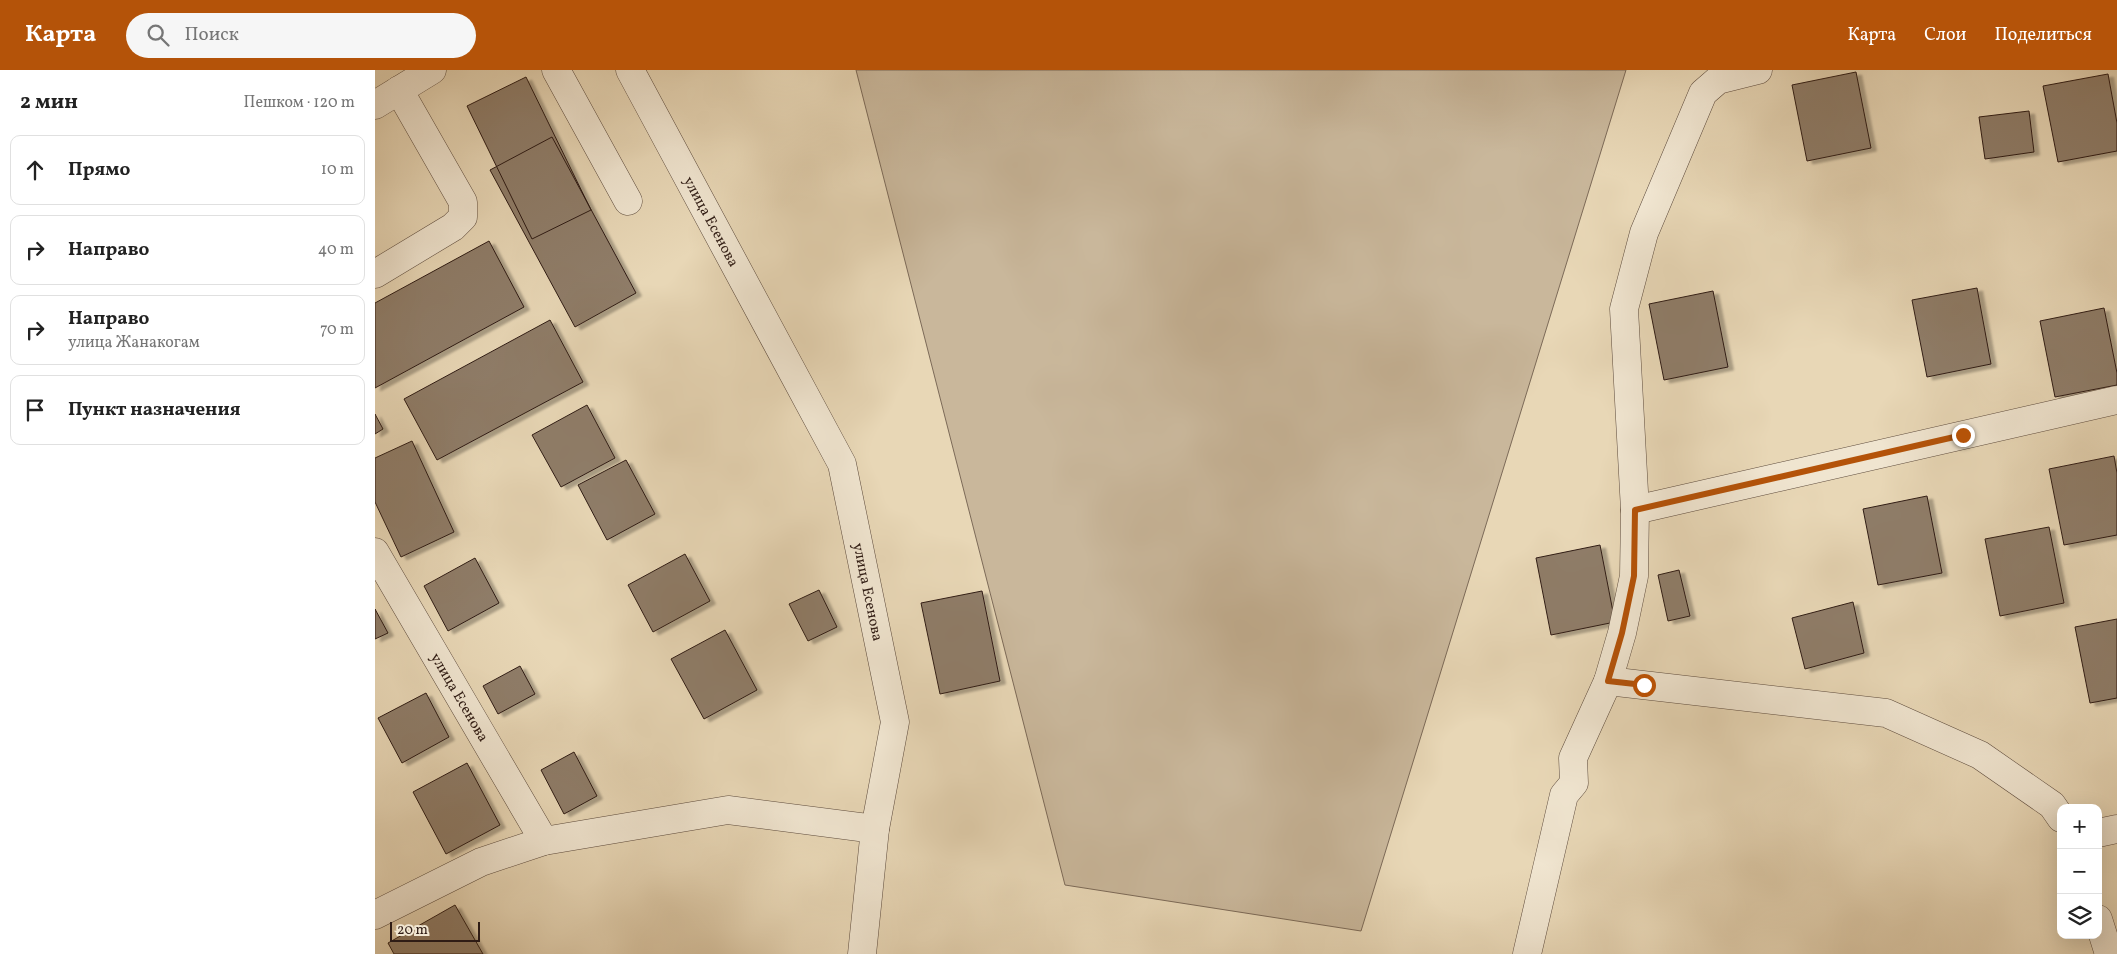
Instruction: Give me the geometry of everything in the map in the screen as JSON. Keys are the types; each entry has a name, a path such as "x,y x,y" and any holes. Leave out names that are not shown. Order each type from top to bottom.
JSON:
{"street":[{"path":"375,105 432,70"},
{"path":"556,70 628,202"},
{"name":"улица Есенова","path":"629,70 842,464 895,722 875,829 862,954"},
{"path":"1527,954 1564,795 1574,783 1573,758 1608,681 1622,633 1634,576 1635,510 1624,309 1644,233 1703,93 1718,80 1758,70"},
{"path":"375,274 453,228 463,217 463,202 399,90"},
{"path":"1635,510 2117,400"},
{"name":"улица Есенова","path":"375,552 544,841"},
{"path":"1608,681 1886,713 1980,755 2052,805 2057,812"},
{"path":"375,914 481,862 544,841 728,810 875,829"},
{"path":"2102,832 2117,829"},
{"path":"2102,932 2109,954"}],"shaded area":[{"path":"856,70 1626,70 1361,931 1065,885"}],"building":[{"path":"1856,72 1871,148 1807,161 1792,85"},
{"path":"2108,74 2117,123 2117,151 2058,162 2043,86"},
{"path":"526,77 591,210 532,239 467,106"},
{"path":"2029,111 2034,152 1985,159 1979,117"},
{"path":"552,137 636,293 575,327 490,170"},
{"path":"489,241 524,307 375,388 375,303"},
{"path":"1977,288 1991,364 1927,377 1912,300"},
{"path":"1713,291 1728,367 1664,380 1649,304"},
{"path":"2104,308 2117,373 2117,385 2055,397 2040,321"},
{"path":"550,320 583,382 437,460 404,399"},
{"path":"587,405 615,458 561,487 532,435"},
{"path":"375,414 383,429 375,434"},
{"path":"412,441 454,532 401,557 375,502 375,458"},
{"path":"2114,456 2117,473 2117,535 2064,545 2049,469"},
{"path":"626,460 655,514 607,540 578,485"},
{"path":"1927,496 1942,573 1878,585 1863,509"},
{"path":"2049,527 2064,603 2000,616 1985,539"},
{"path":"1600,545 1615,622 1551,635 1536,558"},
{"path":"685,554 710,601 653,632 628,585"},
{"path":"475,558 499,603 448,631 424,586"},
{"path":"1679,570 1690,616 1668,621 1658,575"},
{"path":"819,590 837,627 808,641 789,604"},
{"path":"982,591 1000,681 940,694 921,603"},
{"path":"1853,602 1864,653 1805,669 1792,618"},
{"path":"375,609 388,633 375,639"},
{"path":"2117,619 2117,698 2090,703 2075,627"},
{"path":"725,630 757,690 704,719 671,659"},
{"path":"520,666 535,694 498,714 483,686"},
{"path":"426,693 449,737 402,763 378,718"},
{"path":"574,752 597,796 564,814 541,770"},
{"path":"467,763 500,825 446,854 413,792"},
{"path":"455,905 483,954 394,954 388,943"}],"route":[{"path":"1644,685 1608,681 1622,633 1634,576 1635,510 1963,435"}]}
